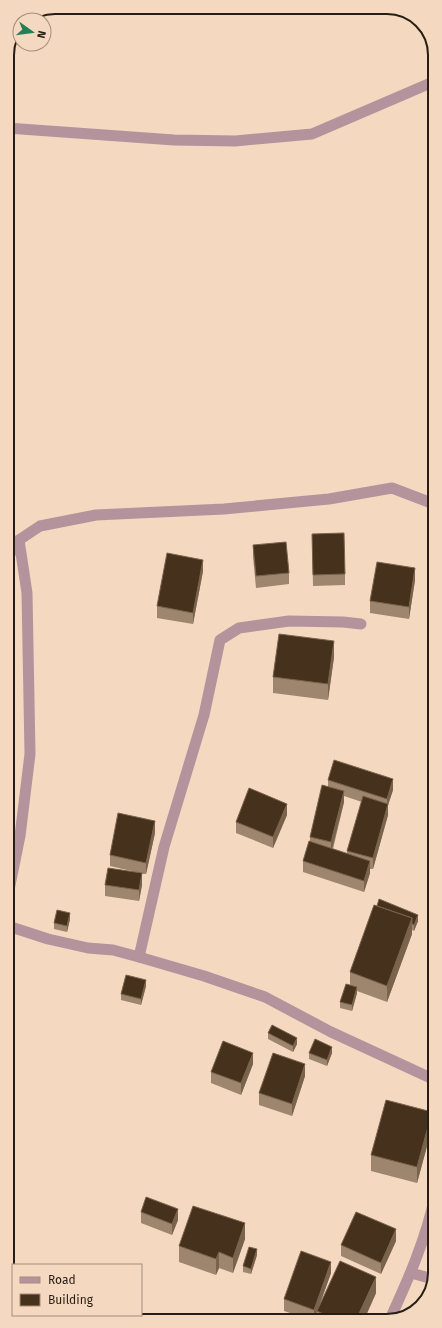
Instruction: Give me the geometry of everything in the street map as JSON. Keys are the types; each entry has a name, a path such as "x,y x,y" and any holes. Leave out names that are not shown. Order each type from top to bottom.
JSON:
{"street":[{"path":"14,128 190,140 235,141 312,134 428,85"},
{"path":"14,548 19,540 40,526 96,515 224,509 329,498 392,488 428,502"},
{"path":"14,866 20,836 30,754 27,593 19,540"},
{"path":"139,957 164,847 204,714 220,640 239,628 289,622 343,622 361,624"},
{"path":"14,928 48,939 88,948 113,950 139,957 204,976 265,997 331,1032 428,1077"},
{"path":"392,1314 411,1273 428,1220"},
{"path":"411,1273 427,1277"}],"building":[{"path":"344,533 345,574 313,575 312,534"},
{"path":"286,542 289,573 256,576 253,545"},
{"path":"167,553 203,560 193,613 157,606"},
{"path":"377,562 415,568 409,607 370,601"},
{"path":"279,634 334,641 328,684 273,677"},
{"path":"334,760 393,779 387,799 328,780"},
{"path":"322,785 344,791 331,842 310,837"},
{"path":"249,788 287,804 273,837 236,822"},
{"path":"363,796 388,804 373,858 347,851"},
{"path":"118,813 155,821 146,863 110,855"},
{"path":"309,841 370,861 364,881 303,861"},
{"path":"108,868 142,873 139,890 105,885"},
{"path":"379,899 418,915 414,925 412,924 412,918 377,906"},
{"path":"374,905 412,918 387,986 350,972"},
{"path":"57,910 70,913 67,926 54,923"},
{"path":"126,975 146,980 141,999 121,994"},
{"path":"346,984 357,987 352,1005 340,1002"},
{"path":"272,1025 297,1038 293,1046 268,1033"},
{"path":"315,1039 332,1047 327,1060 309,1053"},
{"path":"223,1041 253,1053 241,1083 211,1072"},
{"path":"273,1053 305,1064 292,1104 259,1093"},
{"path":"386,1100 428,1111 428,1127 417,1167 371,1155"},
{"path":"146,1197 178,1209 172,1224 141,1212"},
{"path":"193,1206 245,1223 233,1258 219,1252 216,1259 179,1246"},
{"path":"356,1212 396,1229 381,1263 341,1245"},
{"path":"249,1247 257,1249 251,1269 243,1266"},
{"path":"301,1251 331,1262 314,1310 284,1299"},
{"path":"340,1261 376,1277 359,1314 323,1314 317,1311"}]}
